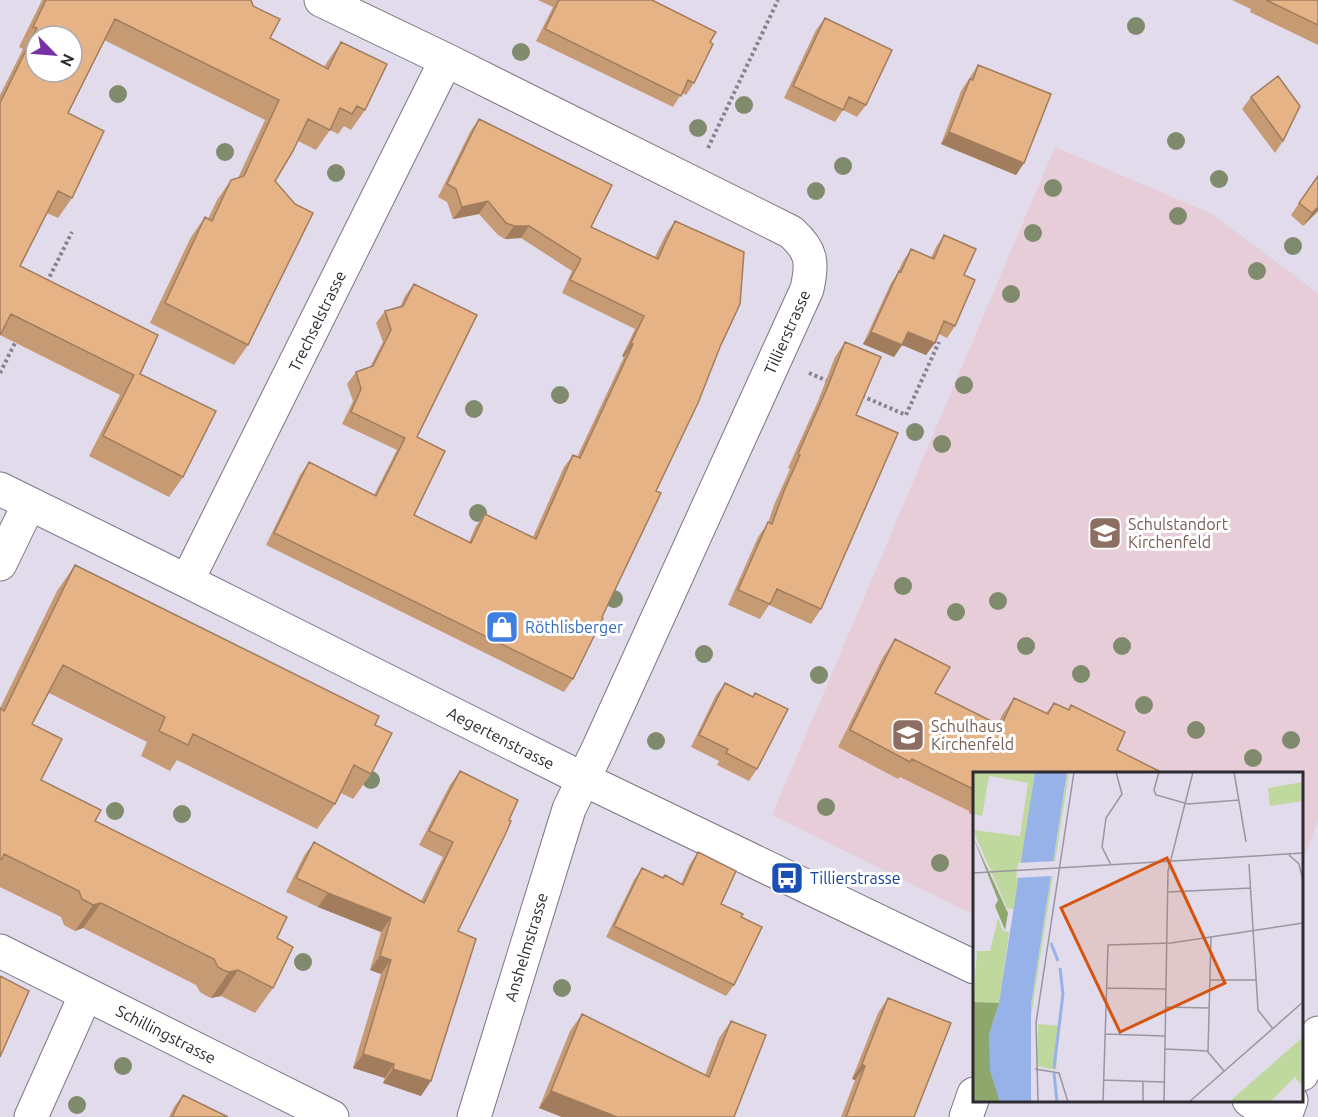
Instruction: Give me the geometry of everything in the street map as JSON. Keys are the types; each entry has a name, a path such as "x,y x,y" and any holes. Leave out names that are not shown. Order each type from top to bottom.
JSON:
{"street":[{"name":"Tillierstrasse","path":"321,0 790,232 801,241 808,254 812,270 807,289 583,779"},
{"name":"Trechselstrasse","path":"187,581 446,60"},
{"name":"Aegertenstrasse","path":"0,489 583,779 973,966"},
{"path":"0,564 29,504"},
{"name":"Anshelmstrasse","path":"474,1117 569,809 583,779"},
{"name":"Schillingstrasse","path":"0,951 332,1117"},
{"path":"31,1117 86,994"},
{"path":"1303,1071 1318,1033"},
{"path":"966,1117 973,1099"},
{"path":"1250,1102 1273,1117"},
{"path":"1285,1117 1291,1102"}],"path":[{"path":"704,157 778,0"},
{"path":"46,283 72,232"},
{"path":"0,374 21,333"},
{"path":"853,392 906,415 939,342"},
{"path":"799,368 831,382"}],"shaded area":[{"name":"Schulstandort Kirchenfeld","path":"1055,147 1212,214 1318,293 1318,821 1303,860 1303,772 973,772 973,915 772,815"}],"building":[{"path":"46,0 251,0 253,6 280,19 270,38 328,69 341,42 387,64 365,110 357,106 352,114 340,108 330,130 308,119 275,181 295,204 313,213 248,345 165,303 205,217 212,221 231,180 244,176 279,100 115,19 84,81 84,24 34,24"},
{"path":"559,0 652,0 716,32 710,42 713,44 694,83 688,80 681,96 545,29"},
{"path":"1266,0 1318,0 1318,25"},
{"path":"825,18 892,50 866,105 849,97 843,110 793,86"},
{"path":"24,54 24,84 82,84 68,113 104,131 72,198 58,191 20,266 158,335 140,374 216,411 183,477 103,436 134,375 11,314 0,335 0,103"},
{"path":"978,65 1051,94 1024,163 949,132"},
{"path":"1278,76 1300,106 1283,141 1251,97"},
{"path":"479,119 612,185 591,227 658,259 675,221 744,252 740,304 698,403 656,491 661,493 573,679 274,533 309,462 376,496 405,438 351,412 361,389 356,372 373,366 391,330 385,311 403,306 414,284 477,315 417,437 445,451 414,515 471,543 485,514 536,539 573,455 580,458 644,316 570,280 581,259 529,226 514,226 506,223 488,201 462,207 456,189 447,184"},
{"path":"1318,176 1318,207 1312,213 1299,203"},
{"path":"944,235 976,249 964,275 975,280 955,326 944,321 935,343 908,332 902,345 871,332 911,249 934,259"},
{"path":"845,342 881,357 856,415 898,433 821,609 777,589 770,604 738,590 768,522 772,524 800,455 798,454"},
{"path":"75,565 379,716 375,725 392,733 371,774 354,765 335,804 193,734 188,745 159,731 165,717 63,665 32,724 62,739 41,780 101,810 95,821 287,917 277,938 293,947 273,988 238,970 229,972 223,970 218,967 214,959 101,903 93,905 82,899 79,891 4,854 0,859 0,708 4,711"},
{"name":"Schulhaus Kirchenfeld","path":"895,639 950,667 935,693 1001,726 1014,698 1048,714 1054,703 1069,710 1071,705 1125,732 1117,750 1161,772 973,772 973,789 912,759 910,762 850,730"},
{"path":"725,683 753,697 755,693 788,709 757,769 726,753 728,749 699,735"},
{"path":"460,771 518,800 505,835 458,931 476,939 431,1081 393,1069 394,1064 363,1054 391,960 380,956 391,918 296,878 314,842 424,903 453,842 429,831"},
{"path":"698,852 736,871 721,904 743,914 741,917 762,927 734,985 614,926 642,868 663,878 665,875 683,885"},
{"path":"0,976 29,991 0,1057"},
{"path":"888,998 951,1023 914,1117 846,1117 865,1066 862,1064"},
{"path":"582,1014 709,1077 731,1021 766,1035 734,1117 617,1117 551,1091"},
{"path":"183,1095 228,1117 172,1117"}],"place":[{"name":"Schulstandort Kirchenfeld","path":"1105,533"},
{"name":"Röthlisberger","path":"502,627"},
{"name":"Schulhaus Kirchenfeld","path":"908,735"},
{"name":"Tillierstrasse","path":"787,878"}]}
